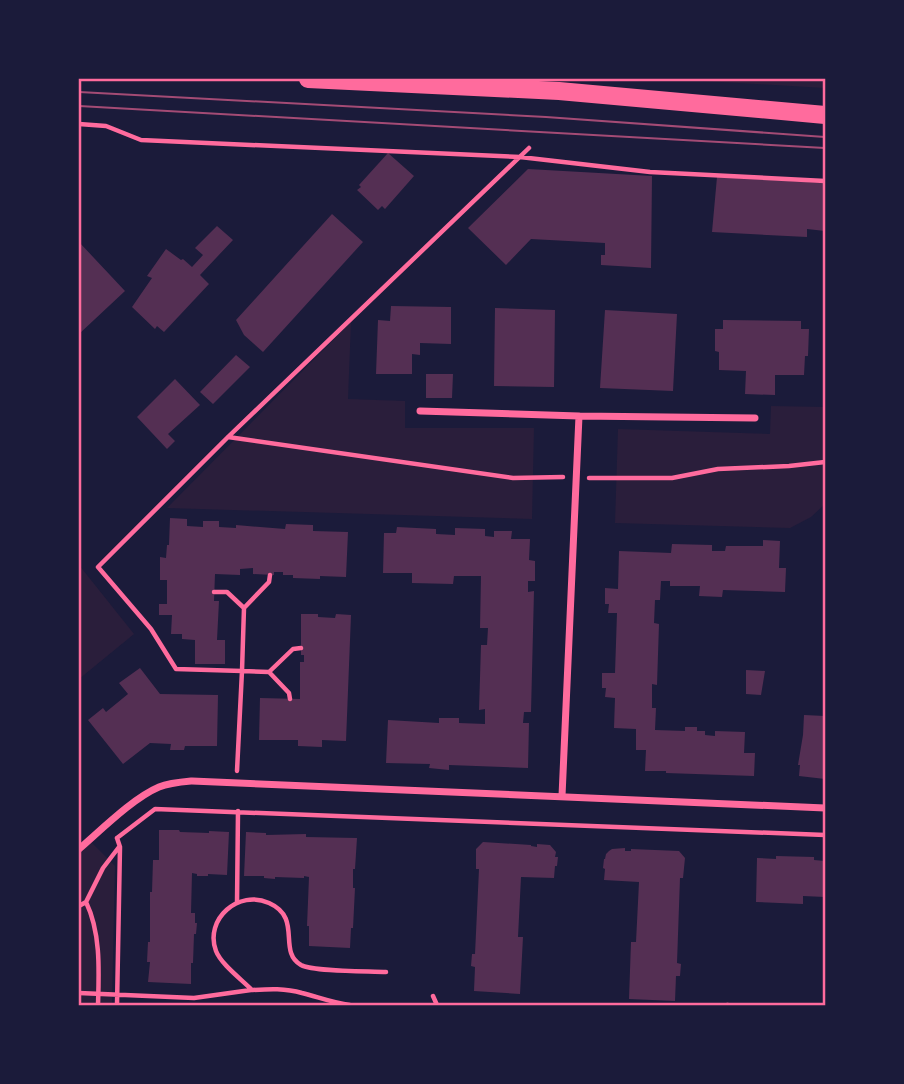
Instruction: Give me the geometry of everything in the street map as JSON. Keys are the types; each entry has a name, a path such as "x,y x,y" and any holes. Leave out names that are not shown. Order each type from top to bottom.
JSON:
{"main road":[{"path":"308,79 559,91 825,115"}],"street":[{"path":"420,411 755,418"},
{"path":"562,796 579,415"},
{"path":"79,849 136,801 160,787 192,781 825,808"}],"path":[{"path":"79,124 106,126 141,140 520,157 650,172 825,181"},
{"path":"290,698 289,693 270,672 176,669 151,629 98,567 228,437 529,148"},
{"path":"228,437 513,478 671,478 718,469 825,462"},
{"path":"236,782 244,608 270,582 270,575"},
{"path":"214,592 227,592 244,608"},
{"path":"270,672 293,649 300,648"},
{"path":"117,838 155,809 825,835"},
{"path":"237,903 238,811"},
{"path":"113,820 120,847 117,1005"},
{"path":"79,906 86,902 103,868 120,847"},
{"path":"252,990 221,960 213,937 219,917 231,905 250,899 272,904 281,911 290,931 289,952 301,965 386,972"},
{"path":"86,902 92,914 99,963 98,1005"},
{"path":"79,993 194,998 279,989 350,1005"},
{"path":"433,996 438,1005"}],"shaded area":[{"path":"665,79 825,79 825,88 686,80"},
{"path":"351,322 348,399 405,401 405,428 534,428 532,519 167,508"},
{"path":"771,406 825,407 825,504 811,517 790,528 615,523 618,429 770,434"},
{"path":"79,565 134,634 79,679"},
{"path":"89,840 115,866 112,1005 79,1005 79,849"}],"building":[{"path":"388,153 414,176 385,209 382,206 378,210 357,190"},
{"path":"528,169 652,176 651,268 601,265 601,255 605,255 605,243 531,239 506,265 468,228"},
{"path":"717,177 825,183 825,231 807,229 807,237 712,232"},
{"path":"332,214 363,242 263,352 244,335 236,320"},
{"path":"217,226 233,240 200,275 209,284 164,332 157,326 155,329 132,307 152,278 147,276 166,249 192,267 203,255 195,248"},
{"path":"79,242 125,291 79,334"},
{"path":"391,306 451,307 451,344 420,343 420,355 412,354 412,374 376,374 378,320 390,321"},
{"path":"495,308 555,310 554,387 494,386"},
{"path":"605,310 677,314 673,391 600,388"},
{"path":"723,320 801,321 801,329 809,329 804,375 775,375 775,395 745,394 746,371 719,370 719,352 715,351 715,329 723,329"},
{"path":"236,355 250,367 213,404 200,392"},
{"path":"426,374 453,374 452,398 426,398"},
{"path":"175,379 200,405 168,434 175,441 167,449 137,417"},
{"path":"170,518 187,519 187,526 203,527 203,521 219,521 219,527 236,528 236,525 285,529 286,524 313,525 313,531 348,532 346,577 293,578 293,575 283,575 283,572 274,572 274,575 253,574 253,568 240,569 240,575 215,574 214,601 219,601 217,640 225,640 225,664 195,664 195,640 182,639 182,634 171,634 172,615 159,615 159,604 167,604 167,580 160,580 160,557 166,558"},
{"path":"397,527 436,529 436,534 455,535 455,528 485,529 485,536 494,537 494,531 512,531 511,539 530,539 529,560 535,561 535,581 528,581 528,592 534,591 531,712 524,712 523,723 529,723 528,768 449,765 449,770 429,768 430,764 386,763 388,720 439,723 439,718 459,718 459,723 485,724 485,709 479,710 481,645 487,645 488,628 480,628 481,576 454,576 453,584 412,583 412,573 383,573 384,533 396,533"},
{"path":"763,540 780,541 779,568 786,568 785,592 723,590 722,597 699,596 700,586 670,586 670,581 661,581 660,600 655,600 654,623 659,624 657,685 652,684 652,708 656,708 655,730 685,731 685,727 697,727 697,731 705,731 705,735 715,736 715,731 745,732 744,753 755,753 754,776 645,771 646,750 636,750 636,729 614,728 615,698 605,697 606,688 602,688 602,673 615,673 617,613 608,613 605,588 618,589 619,551 671,553 672,544 712,545 712,551 725,551 726,546 763,546"},
{"path":"301,614 335,618 336,614 351,615 346,741 322,740 322,747 298,746 298,740 259,740 260,698 300,699 300,662 304,662 304,655 301,655"},
{"path":"140,668 160,694 218,695 217,746 185,746 184,750 170,750 171,744 150,743 123,764 88,720 103,708 106,712 128,694 119,683"},
{"path":"746,670 765,671 761,695 746,694"},
{"path":"804,715 825,716 825,779 799,776"},
{"path":"159,830 229,832 227,875 197,876 192,873 191,913 195,913 197,923 191,984 148,982 150,892 153,860 159,860"},
{"path":"246,832 357,838 350,948 309,946 309,877 275,879 244,876"},
{"path":"483,842 537,847 537,844 550,845 556,852 555,857 558,857 554,878 521,877 518,937 523,937 520,994 474,991 475,967 471,966 472,954 475,954 479,869 476,869 476,849"},
{"path":"625,848 625,851 679,851 685,858 683,878 680,878 677,963 681,964 680,976 676,976 675,1001 629,999 631,942 636,942 639,882 604,880 603,868 609,851"},
{"path":"776,856 814,857 814,860 825,861 825,897 803,896 803,904 756,902 757,858 776,859"}],"tram line":[{"path":"79,92 546,117 825,137"},
{"path":"79,106 825,148"}]}
